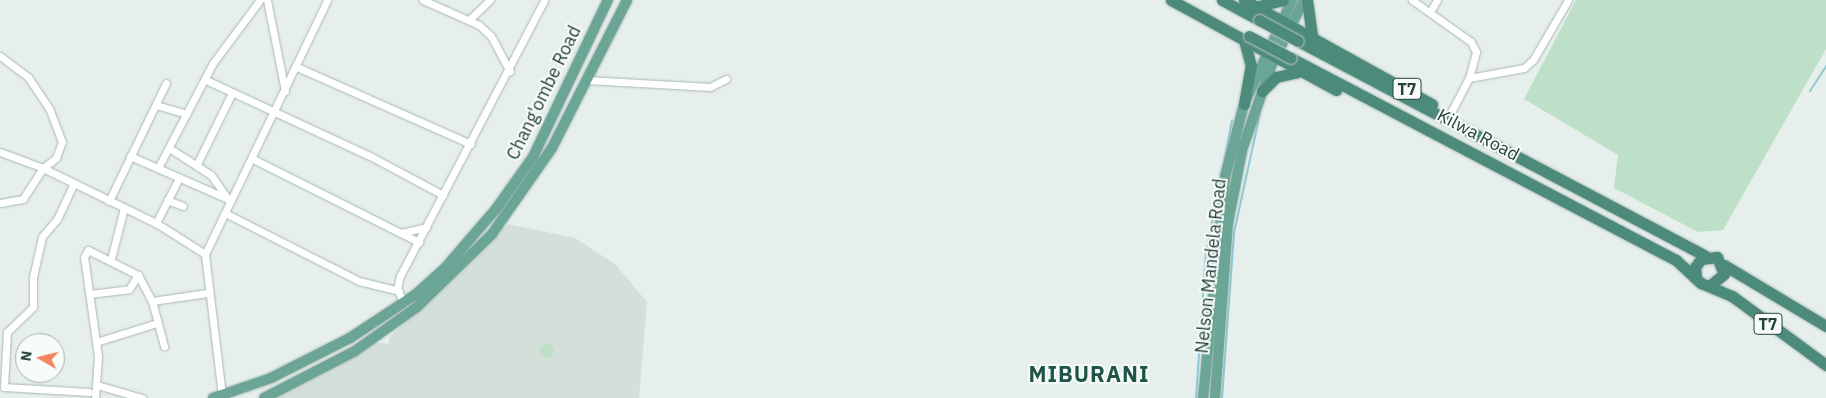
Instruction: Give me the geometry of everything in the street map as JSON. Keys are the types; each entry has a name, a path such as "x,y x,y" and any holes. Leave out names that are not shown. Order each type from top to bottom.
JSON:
{"highway":[{"name":"T7","path":"1172,0 1244,36 1270,57 1297,72 1496,171 1526,180"},
{"name":"Kilwa Road","path":"1187,0 1244,36 1291,58 1676,260 1696,278"},
{"name":"Kilwa Road","path":"1222,0 1705,256"},
{"name":"T7","path":"1244,0 1312,36 1518,152 1529,163"},
{"path":"1255,7 1283,0"},
{"path":"1305,0 1312,36"},
{"path":"1244,36 1251,53 1244,104"},
{"path":"1262,91 1276,77 1297,72"},
{"name":"T7","path":"1705,256 1717,257 1724,265 1826,326"},
{"path":"1696,278 1697,262 1705,256"},
{"path":"1709,286 1722,279 1724,265"},
{"name":"T7","path":"1696,278 1732,296 1826,366"}],"main road":[{"name":"Chang'ombe Road","path":"217,397 306,362 404,303 445,268 524,172 608,0"},
{"name":"Chang'ombe Road","path":"264,398 355,351 432,294 520,198 587,80 627,0"},
{"name":"Nelson Mandela Road","path":"1203,398 1217,226 1244,104 1286,23 1292,0"},
{"name":"Nelson Mandela Road","path":"1286,23 1305,0"},
{"name":"Nelson Mandela Road","path":"1215,398 1232,198 1270,57"}],"street":[{"path":"158,168 206,80 260,0"},
{"path":"268,0 285,91"},
{"path":"217,397 205,254 225,213 229,200 253,159 328,0"},
{"path":"423,0 469,20 491,36 510,71"},
{"path":"469,20 490,0"},
{"path":"404,303 399,291 400,276 510,71 544,0"},
{"path":"1412,0 1474,46 1469,78 1450,114"},
{"path":"1430,12 1437,0"},
{"path":"1469,78 1524,68 1533,60 1568,0"},
{"path":"0,56 28,77 62,135 56,158 43,168 22,199 0,202"},
{"path":"297,67 471,144"},
{"path":"587,80 712,86 726,79"},
{"path":"206,80 276,111 443,195"},
{"path":"109,200 166,83"},
{"path":"197,164 232,93"},
{"path":"156,105 187,114"},
{"path":"169,148 197,164 218,182 229,200"},
{"path":"0,152 43,168 73,185 156,223 205,254"},
{"path":"130,156 229,200"},
{"path":"253,159 418,242"},
{"path":"156,223 166,200 179,178"},
{"path":"73,185 57,219 42,237 33,277 33,307 3,333 2,388 90,396"},
{"path":"166,200 183,206"},
{"path":"111,259 124,208"},
{"path":"225,213 359,280 399,291"},
{"path":"401,233 426,227"},
{"path":"90,396 97,385 98,374 85,253 92,250 138,275 152,301 164,346"},
{"path":"90,294 129,289 138,275"},
{"path":"152,301 207,293"},
{"path":"96,342 157,323"},
{"path":"90,396 98,374"},
{"path":"97,385 142,398"}],"shaded area":[{"path":"508,224 575,238 615,264 647,302 639,398 268,398 302,384 374,342 388,344 390,336"}],"green space":[{"path":"1576,0 1826,0 1826,49 1723,230 1698,232 1614,188 1618,155 1524,99"},
{"path":"544,344 550,344 554,351 550,358 544,358 540,354 540,348"}],"waterway":[{"path":"1810,91 1826,66"},
{"path":"1222,398 1234,233 1260,114"},
{"path":"1196,398 1206,253 1232,121"}],"district":[{"name":"MIBURANI","path":"1089,374"}]}
